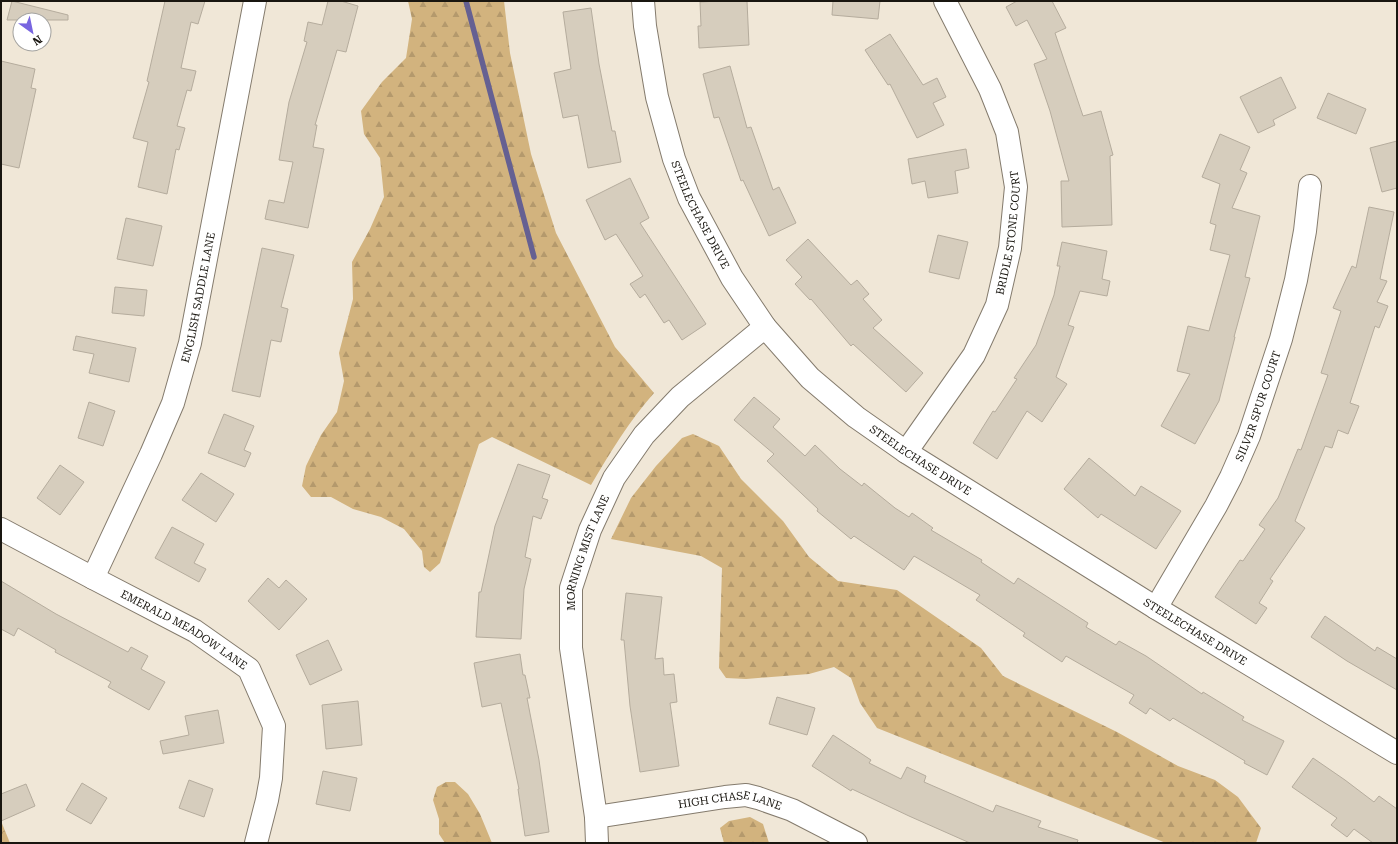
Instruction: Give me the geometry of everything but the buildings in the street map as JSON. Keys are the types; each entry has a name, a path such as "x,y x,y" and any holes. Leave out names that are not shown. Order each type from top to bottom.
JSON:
{"street":[{"name":"ENGLISH SADDLE LANE","path":"93,578 170,410 190,343 255,1"},
{"name":"STEELECHASE DRIVE","path":"643,1 645,26 658,97 674,159 689,198 732,278 765,327 810,378 856,417 906,452 1156,608 1397,752"},
{"name":"BRIDLE STONE COURT","path":"906,452 974,355 997,305 1010,248 1016,188 1007,132 990,89 945,1"},
{"name":"SILVER SPUR COURT","path":"1156,608 1216,506 1249,436 1280,339 1296,280 1305,231 1310,186"},
{"name":"MORNING MIST LANE","path":"597,843 596,817 571,648 571,588 590,530 614,478 644,435 680,398 765,327"},
{"name":"EMERALD MEADOW LANE","path":"1,529 195,631 249,669 274,726 271,778 256,843"},
{"name":"HIGH CHASE LANE","path":"596,817 725,796 746,795 792,810 856,843"}],"green space":[{"path":"408,1 504,1 510,53 531,154 556,233 615,347 654,393 628,426 591,485 492,437 479,444 440,563 430,572 424,567 422,551 404,529 381,517 353,509 331,497 311,497 302,486 306,466 321,435 337,412 344,381 339,353 353,299 352,262 370,229 384,197 380,158 364,134 361,111 382,82 406,58 412,19"},
{"path":"693,434 719,446 741,479 783,521 809,557 838,581 897,590 981,648 1003,676 1117,732 1178,766 1215,780 1238,797 1261,828 1256,843 1166,843 877,728 860,703 851,678 834,667 809,674 746,679 726,678 719,668 722,568 701,556 611,539 631,498 656,466 682,438"},
{"path":"446,782 455,782 468,794 480,814 492,843 445,843 439,834 439,819 433,800 437,787"},
{"path":"750,817 763,824 769,843 724,843 720,828 729,821"},
{"path":"1,821 10,843 1,843"}],"waterway":[{"path":"466,1 534,257"}]}
